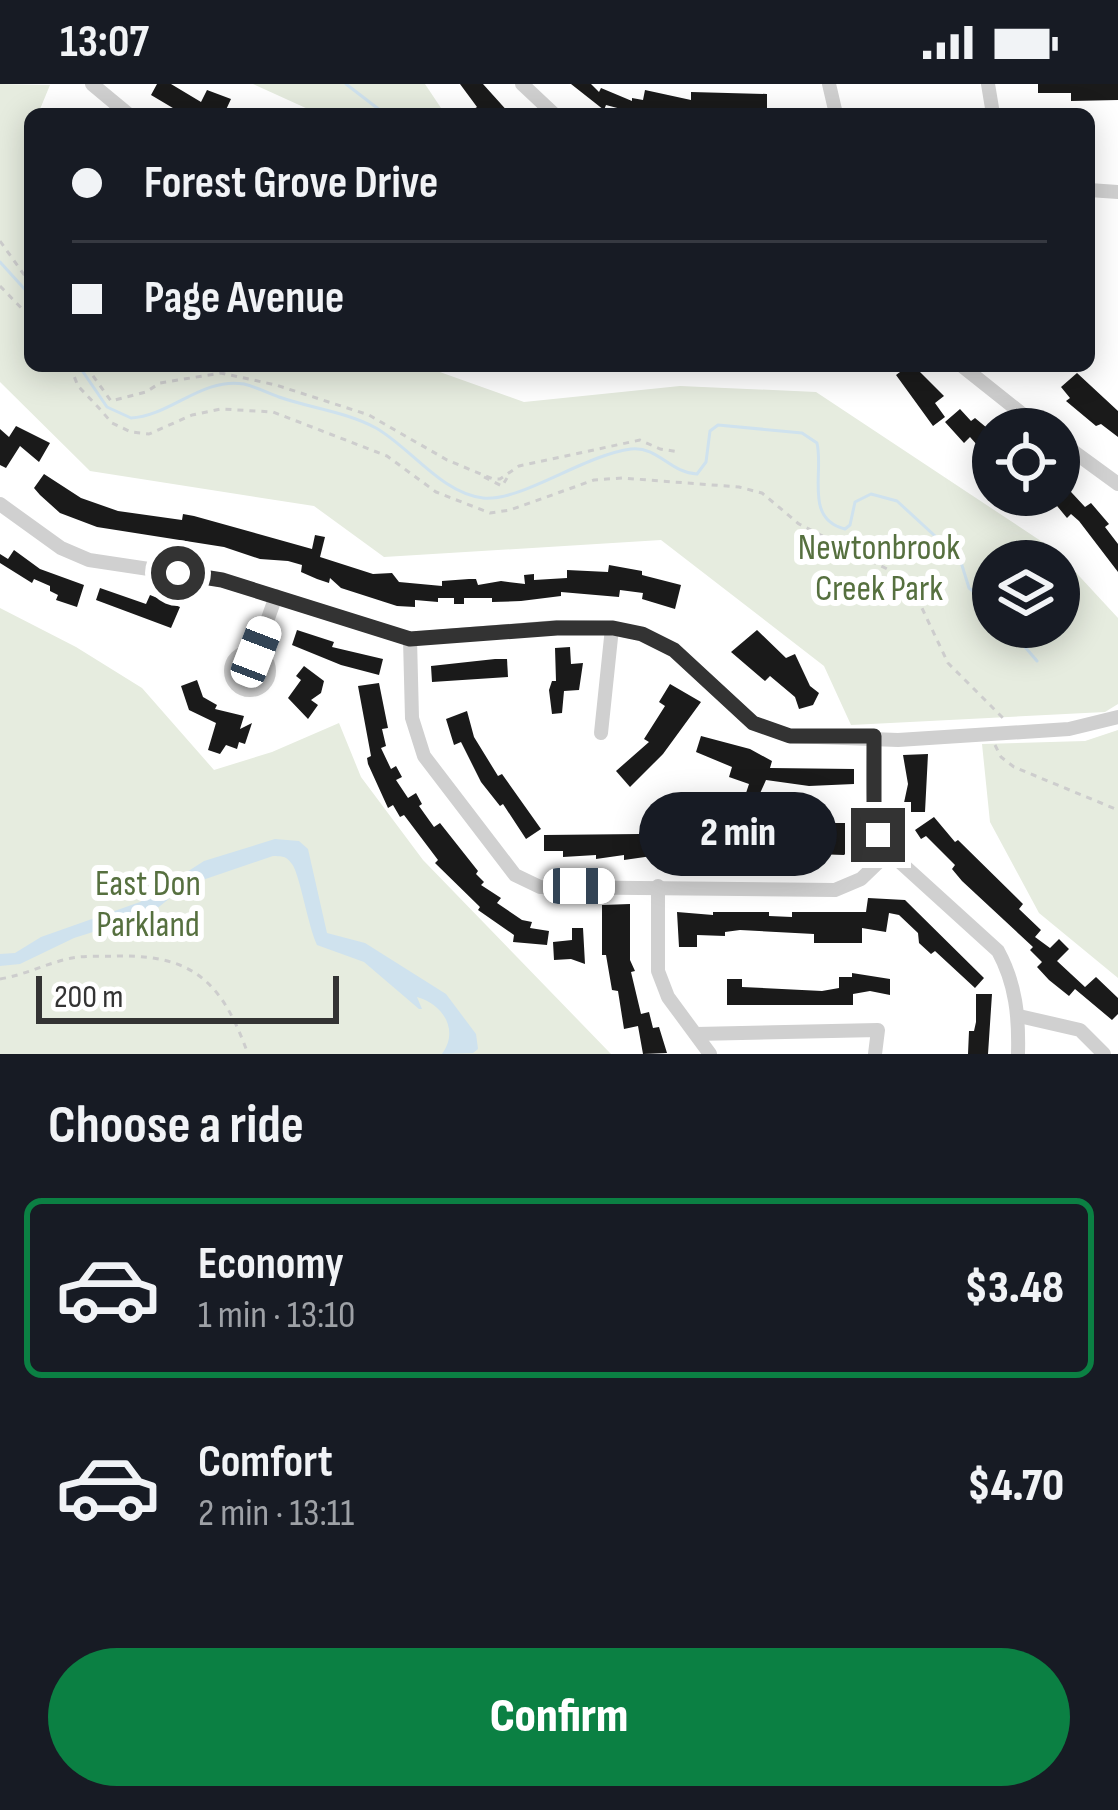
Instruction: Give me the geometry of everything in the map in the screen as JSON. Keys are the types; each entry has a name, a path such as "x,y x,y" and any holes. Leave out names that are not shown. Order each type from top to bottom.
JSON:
{"street":[{"path":"92,84 121,108"},
{"path":"522,84 548,108"},
{"path":"970,372 1015,408"},
{"path":"1080,454 1116,476"},
{"path":"0,504 61,548 89,560 222,580 410,639 557,628 613,628 642,634 674,650 753,723 790,736 898,740 1069,728 1118,717"},
{"path":"256,652 276,596"},
{"path":"601,733 613,628"},
{"path":"410,639 412,718 424,756 515,875 540,886 835,890 861,879 889,852"},
{"path":"874,736 878,835 889,852 998,951 1009,972 1019,1016 1018,1054"},
{"path":"658,886 658,971 668,997 710,1054"},
{"path":"1019,1016 1080,1030 1104,1054"},
{"path":"696,1034 878,1030 875,1054"}],"path":[{"path":"0,241 24,275"},
{"path":"0,286 24,311"},
{"path":"73,372 112,423 130,432 149,434 221,409 273,412 387,457 436,492 490,513 594,481 622,478 739,487 762,494 799,524 897,574 920,604 948,663 1015,730"},
{"path":"90,372 111,401 146,392 160,383 220,373 276,385 368,415 447,460 500,479 519,466 640,440 680,452"},
{"path":"990,732 1001,757 1014,767 1118,810"},
{"path":"0,979 75,957 168,960 194,971 216,989 233,1013 248,1054"}],"green space":[{"name":"Newtonbrook Creek Park","path":"0,84 50,85 40,108 24,108 24,372 440,372 524,402 680,386 816,392 972,495 972,516 1003,516 1039,540 972,540 972,648 1080,648 1080,577 1118,618 1118,704 1105,712 851,725 824,666 661,540 384,557 314,506 90,471 0,382"},
{"path":"253,84 425,84 441,108 306,108"},
{"name":"East Don Parkland","path":"0,608 142,688 214,770 339,723 361,777 423,860 611,1054 0,1054"},
{"path":"1118,730 1118,978 1039,913 990,822 982,744 1085,741"}],"water":[{"path":"275,839 299,841 308,849 327,933 365,943 446,994 476,1034 478,1049 442,1054 449,1027 434,1005 417,997 419,1009 364,962 317,945 295,870 282,857 185,886 150,914 74,938 20,964 0,966 0,954 15,953 41,937 140,902 204,861"}],"building":[{"path":"157,84 171,84 201,102 207,90 231,99 227,108 173,108 151,95"},
{"path":"460,84 483,84 505,108 477,107"},
{"path":"571,84 591,84 599,92 601,88 632,101 643,100 645,90 691,100 691,92 767,94 767,108 601,108"},
{"path":"1038,84 1118,84 1118,100 1071,101 1071,93 1038,93"},
{"path":"920,372 944,396 935,403 945,417 933,426 896,375"},
{"path":"1077,373 1118,411 1118,437 1066,401 1070,398 1061,387"},
{"path":"960,409 972,420 972,439 964,443 945,422"},
{"path":"16,426 50,443 39,462 20,446 6,468 0,465 0,429 9,437"},
{"path":"44,474 81,498 118,511 182,520 183,514 194,516 312,549 315,535 325,537 320,557 373,574 392,573 399,582 442,586 442,581 476,579 478,585 525,584 524,575 534,574 534,580 567,578 567,570 608,572 609,565 681,585 675,609 642,599 643,593 620,590 619,597 561,592 561,596 521,601 464,598 464,604 454,604 454,598 438,598 438,602 415,600 415,607 397,606 341,588 330,578 329,583 317,579 301,572 302,565 288,561 97,527 60,513 40,495 34,488"},
{"path":"1080,502 1085,507 1091,503 1109,524 1105,527 1118,544 1118,572 1073,516 1080,516"},
{"path":"14,550 40,569 84,585 77,607 56,600 58,595 50,586 34,579 32,583 0,563 0,554 8,559"},
{"path":"100,588 146,604 150,595 180,607 171,628 96,600"},
{"path":"297,630 334,642 332,647 383,659 379,675 292,645"},
{"path":"757,630 786,658 795,654 810,686 819,693 813,705 799,709 795,697 770,676 765,681 731,652"},
{"path":"570,647 571,664 583,663 579,690 564,691 562,713 552,714 549,690 556,681 555,648"},
{"path":"507,659 508,677 432,682 431,666"},
{"path":"304,666 324,681 321,693 311,700 318,705 308,719 288,698"},
{"path":"197,680 203,697 217,705 215,709 244,716 240,729 252,723 245,744 239,742 237,749 226,745 220,754 208,750 216,723 189,710 181,686"},
{"path":"379,683 388,728 382,729 386,746 381,748 391,769 396,766 402,777 396,780 408,798 416,793 434,827 440,823 478,871 481,885 501,898 497,903 532,922 530,928 549,931 547,945 513,942 514,935 478,910 435,863 438,860 404,815 400,817 393,805 388,808 368,764 371,756 358,686"},
{"path":"670,684 701,702 663,754 630,787 616,771 649,742 644,739 665,706 659,702"},
{"path":"467,711 474,737 498,776 502,774 541,829 526,839 503,804 481,782 461,742 454,745 446,719"},
{"path":"701,736 750,749 772,761 770,768 854,769 854,784 809,786 766,780 757,800 746,793 749,784 729,777 732,767 696,752"},
{"path":"928,754 925,812 902,812 908,784 903,755"},
{"path":"934,817 1023,904 1019,909 1041,930 1035,937 1050,948 1059,939 1069,949 1057,961 1085,987 1096,977 1118,998 1118,1014 1112,1020 1075,989 1069,996 1049,980 1037,967 1042,962 1030,950 1033,947 962,881 952,869 955,865 926,836 921,839 915,830"},
{"path":"832,823 851,823 847,852 815,854 814,860 764,860 764,853 736,859 736,853 719,853 719,860 680,860 680,853 663,853 663,860 652,860 652,856 624,860 624,855 596,859 596,855 563,857 563,851 544,851 544,835 832,837"},
{"path":"868,898 905,900 984,978 975,988 935,951 931,954 919,943 918,933 899,915 889,913 886,932 862,928 862,943 814,943 814,934 740,930 725,932 725,936 697,935 697,947 679,947 677,912 769,912 769,916 792,917 792,912 866,912"},
{"path":"630,904 630,960 635,971 631,972 641,1014 649,1012 653,1028 659,1027 667,1053 643,1054 638,1026 624,1029 618,991 612,990 606,955 602,955 602,905"},
{"path":"572,928 583,928 585,964 554,960 553,942 572,940"},
{"path":"852,973 890,979 890,995 853,994 853,1005 727,1005 727,979 742,979 742,987 822,991 839,988 839,977 852,977"},
{"path":"976,994 992,994 988,1054 968,1054 969,1031 974,1031 976,1022"}],"waterway":[{"path":"346,84 377,108"},
{"path":"0,262 24,288"},
{"path":"83,372 107,407 131,418 229,383 353,418 389,437 453,488 483,498 516,493 631,449 697,474 706,462 710,431 718,425 802,433 817,443 820,505 832,524 845,529 855,502 871,494 897,501 960,559 972,590"},
{"path":"1026,648 1037,661"}],"route":[{"path":"178,573 222,580 410,639 557,628 613,628 642,634 674,650 753,723 790,736 874,736 878,835"}]}
